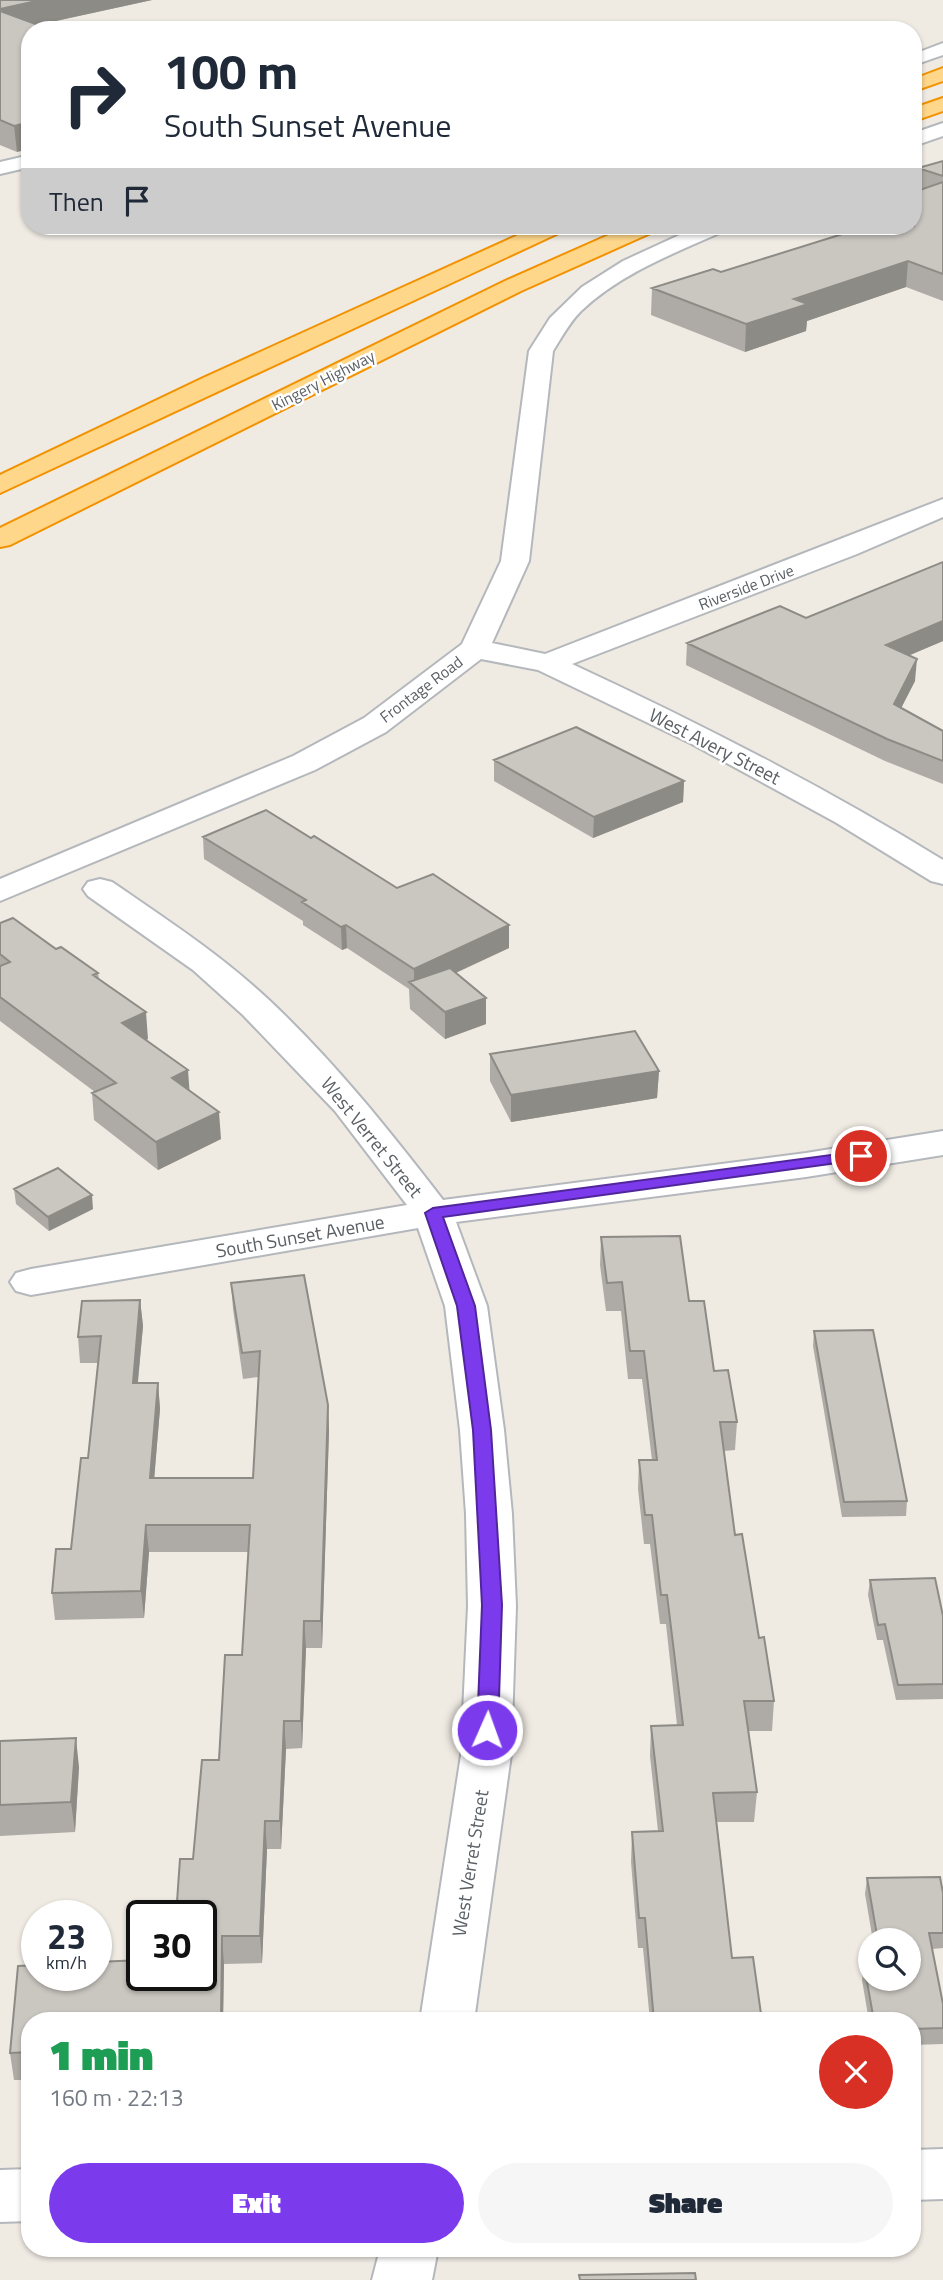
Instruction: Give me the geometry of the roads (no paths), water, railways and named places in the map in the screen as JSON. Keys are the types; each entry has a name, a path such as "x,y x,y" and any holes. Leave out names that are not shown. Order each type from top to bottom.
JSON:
{"highway":[{"path":"922,82 943,74"},
{"path":"922,112 943,104"},
{"path":"0,485 212,383 535,235"},
{"name":"Kingery Highway","path":"0,539 513,286 628,235"},
{"path":"0,474 212,383"}],"street":[{"path":"922,57 943,49"},
{"path":"922,137 943,129"},
{"path":"0,168 21,163"},
{"name":"Frontage Road","path":"0,891 304,763 375,725 475,649 515,561 541,351 559,322 582,299 628,269 698,235"},
{"name":"Riverside Drive","path":"547,663 847,548 943,507"},
{"name":"West Avery Street","path":"475,649 547,663 765,770 943,874"},
{"name":"West Verret Street","path":"100,889 205,963 256,1007 348,1103 433,1213 466,1306 483,1444 492,1605 486,1755 448,2012"},
{"name":"South Sunset Avenue","path":"31,1282 433,1213 806,1165 943,1143"},
{"path":"921,2175 943,2175"},
{"path":"0,2196 21,2195"},
{"path":"402,2280 407,2257"}]}
